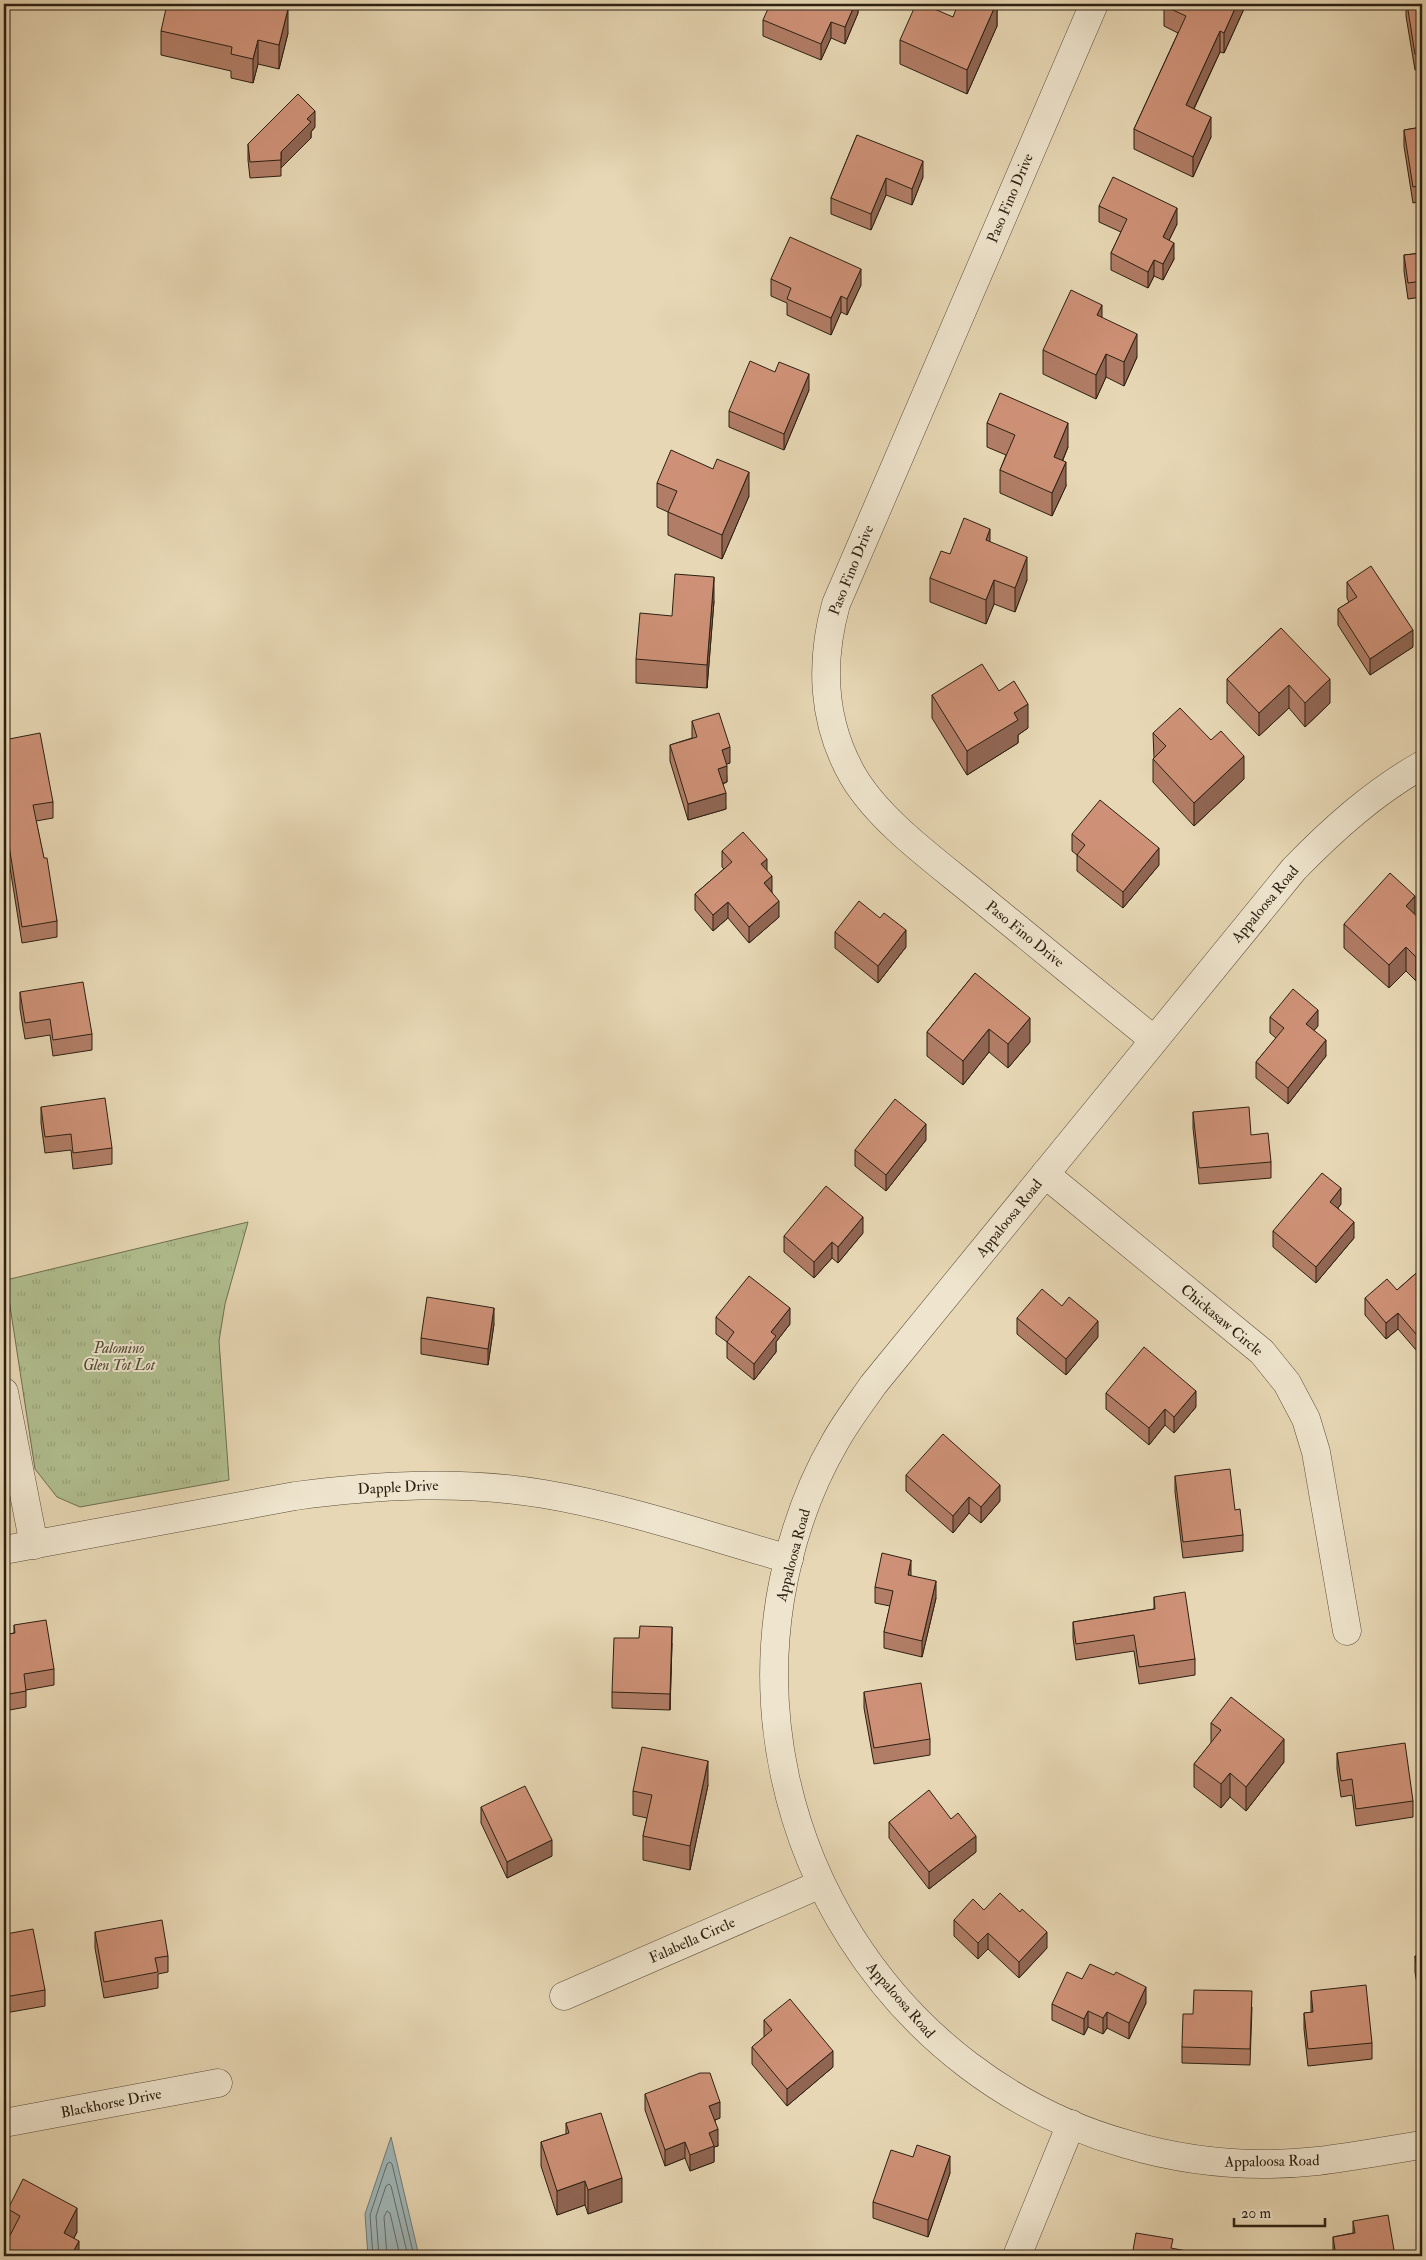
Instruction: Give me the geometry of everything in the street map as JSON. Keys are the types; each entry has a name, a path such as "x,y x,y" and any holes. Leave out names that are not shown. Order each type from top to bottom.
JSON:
{"street":[{"name":"Paso Fino Drive","path":"1094,4 836,604 828,632 825,677 828,707 835,735 853,776 879,812 951,874 1154,1040"},
{"name":"Appaloosa Road","path":"1422,765 1396,780 1361,806 1330,832 1294,869 872,1385 835,1442 806,1503 789,1559 780,1602 774,1669 774,1704 786,1784 806,1849 835,1912 872,1970 917,2022 948,2050 997,2086 1028,2104 1071,2124 1124,2144 1213,2161 1284,2164 1319,2161 1422,2144"},
{"name":"Chickasaw Circle","path":"1045,1174 1262,1352 1287,1383 1306,1419 1316,1452 1347,1631"},
{"path":"4,1392 34,1545"},
{"name":"Dapple Drive","path":"4,1550 304,1495 379,1487 446,1485 504,1488 590,1502 789,1559"},
{"name":"Falabella Circle","path":"564,1996 821,1884"},
{"name":"Blackhorse Drive","path":"4,2123 218,2083"},
{"path":"1017,2256 1071,2124"}],"green space":[{"name":"Palomino Glen Tot Lot","path":"248,1222 225,1304 219,1341 229,1480 80,1507 57,1497 35,1469 6,1280"}],"water":[{"path":"391,2137 419,2256 368,2256 365,2214"}],"building":[{"path":"167,4 262,4 288,9 279,45 258,40 253,59 231,54 232,47 161,31"},
{"path":"770,4 855,4 845,27 831,22 821,44 763,20"},
{"path":"916,4 923,4 953,17 958,4 996,4 967,70 900,40"},
{"path":"1165,4 1237,4 1224,33 1220,31 1186,105 1211,117 1193,157 1134,129 1186,16 1164,6"},
{"path":"1407,4 1422,4 1422,53 1415,54"},
{"path":"298,94 315,111 307,119 311,122 281,152 281,160 250,162 248,144"},
{"path":"1422,127 1422,185 1413,187 1404,130"},
{"path":"857,135 923,161 912,189 886,178 871,214 831,198"},
{"path":"1113,177 1177,208 1163,237 1174,243 1163,264 1154,260 1148,272 1111,253 1127,219 1099,206"},
{"path":"790,237 861,269 847,299 841,296 831,318 787,299 791,288 771,279"},
{"path":"1422,253 1422,281 1408,283 1404,255"},
{"path":"1071,290 1102,305 1097,315 1137,334 1124,362 1106,354 1096,375 1043,350"},
{"path":"750,361 775,372 779,362 809,374 784,434 729,411"},
{"path":"1000,393 1068,423 1054,457 1066,462 1052,493 1000,470 1015,435 987,423"},
{"path":"671,450 713,469 717,459 749,472 722,535 668,512 677,491 657,483"},
{"path":"964,518 990,529 986,540 1027,557 1015,588 994,580 986,600 930,578 941,551 950,554"},
{"path":"1371,566 1413,630 1370,659 1338,609 1357,597 1347,582"},
{"path":"675,574 714,577 707,665 636,659 640,613 672,616"},
{"path":"1281,628 1330,679 1305,703 1289,685 1259,713 1227,679"},
{"path":"982,664 999,691 1014,681 1028,704 1014,713 1018,720 967,751 932,695"},
{"path":"1180,708 1211,740 1221,731 1244,756 1194,803 1153,759 1166,746 1153,733"},
{"path":"719,713 730,747 722,750 727,766 718,769 726,793 688,804 670,745 697,737 692,721"},
{"path":"40,733 53,802 33,805 44,858 47,858 57,921 22,927 4,814 4,807 9,806 4,769 9,768 4,740"},
{"path":"1100,800 1159,848 1123,892 1077,855 1085,845 1072,834"},
{"path":"743,832 767,859 761,864 772,876 764,883 779,901 749,927 728,902 713,915 695,894 732,862 722,851"},
{"path":"1390,873 1415,896 1406,906 1422,921 1422,951 1416,957 1406,947 1389,965 1344,924"},
{"path":"859,901 880,918 884,913 906,930 878,966 835,932"},
{"path":"975,973 1030,1018 1008,1044 989,1029 963,1061 927,1032"},
{"path":"83,982 92,1034 53,1040 50,1019 25,1023 20,992"},
{"path":"1293,989 1318,1010 1306,1024 1326,1040 1288,1088 1256,1062 1284,1028 1270,1017"},
{"path":"105,1098 112,1148 73,1153 71,1134 45,1137 41,1107"},
{"path":"895,1099 926,1124 886,1175 855,1150"},
{"path":"1249,1107 1251,1135 1268,1133 1271,1162 1199,1168 1193,1112"},
{"path":"1322,1173 1341,1188 1330,1202 1354,1222 1316,1267 1273,1231"},
{"path":"826,1186 863,1217 838,1247 832,1242 814,1262 784,1236"},
{"path":"1422,1268 1422,1341 1398,1313 1386,1323 1365,1298 1387,1279 1397,1290"},
{"path":"749,1276 790,1308 771,1332 776,1336 754,1364 727,1342 734,1332 716,1317"},
{"path":"1042,1289 1062,1306 1069,1297 1098,1321 1066,1359 1017,1318"},
{"path":"427,1297 494,1308 488,1349 421,1338"},
{"path":"1144,1347 1196,1391 1174,1417 1165,1409 1149,1428 1106,1393"},
{"path":"943,1434 1000,1485 981,1507 969,1497 953,1516 906,1475"},
{"path":"1230,1469 1235,1510 1240,1509 1243,1535 1183,1542 1175,1476"},
{"path":"882,1553 911,1560 908,1575 936,1581 922,1641 884,1632 893,1591 875,1587"},
{"path":"1185,1592 1195,1659 1139,1667 1134,1635 1076,1644 1073,1622 1155,1609 1154,1597"},
{"path":"46,1620 54,1669 24,1674 26,1691 4,1695 4,1635 15,1633 14,1625"},
{"path":"640,1626 672,1627 670,1694 612,1692 614,1638 639,1638"},
{"path":"921,1683 930,1739 874,1748 864,1692"},
{"path":"1231,1697 1284,1739 1246,1787 1230,1773 1221,1784 1194,1764 1221,1730 1211,1723"},
{"path":"1405,1743 1413,1801 1356,1809 1352,1779 1341,1781 1337,1753"},
{"path":"642,1747 708,1761 690,1846 643,1836 652,1795 633,1791"},
{"path":"525,1786 552,1840 507,1862 481,1807"},
{"path":"929,1790 951,1819 958,1813 976,1836 929,1872 889,1822"},
{"path":"1000,1893 1020,1912 1022,1909 1047,1932 1019,1962 988,1933 978,1943 954,1920 973,1899 984,1910"},
{"path":"162,1920 168,1956 155,1958 158,1972 104,1982 95,1932"},
{"path":"33,1929 45,1990 5,1997 4,1942 7,1942 6,1934"},
{"path":"1422,1955 1422,1998 1415,1956"},
{"path":"1090,1964 1114,1975 1116,1972 1146,1987 1129,2023 1107,2012 1103,2018 1088,2011 1084,2019 1052,2004 1067,1972 1082,1979"},
{"path":"1366,1985 1372,2043 1308,2049 1304,2013 1313,2012 1311,1991"},
{"path":"1194,1990 1252,1991 1250,2049 1182,2047 1183,2014 1193,2014"},
{"path":"790,1999 833,2051 787,2089 752,2047 772,2030 764,2020"},
{"path":"700,2073 710,2073 720,2102 709,2106 718,2129 709,2133 714,2146 690,2155 685,2142 665,2150 645,2094"},
{"path":"601,2113 622,2178 588,2190 585,2181 557,2191 541,2142 569,2133 566,2123"},
{"path":"917,2145 950,2156 928,2220 873,2202 891,2150 913,2157"},
{"path":"23,2179 77,2208 64,2233 79,2241 71,2256 22,2256 4,2247 20,2216 8,2209"},
{"path":"1388,2215 1395,2256 1336,2256 1333,2237 1355,2233 1353,2221"},
{"path":"1136,2233 1173,2239 1171,2248 1192,2252 1192,2256 1132,2256"}]}
